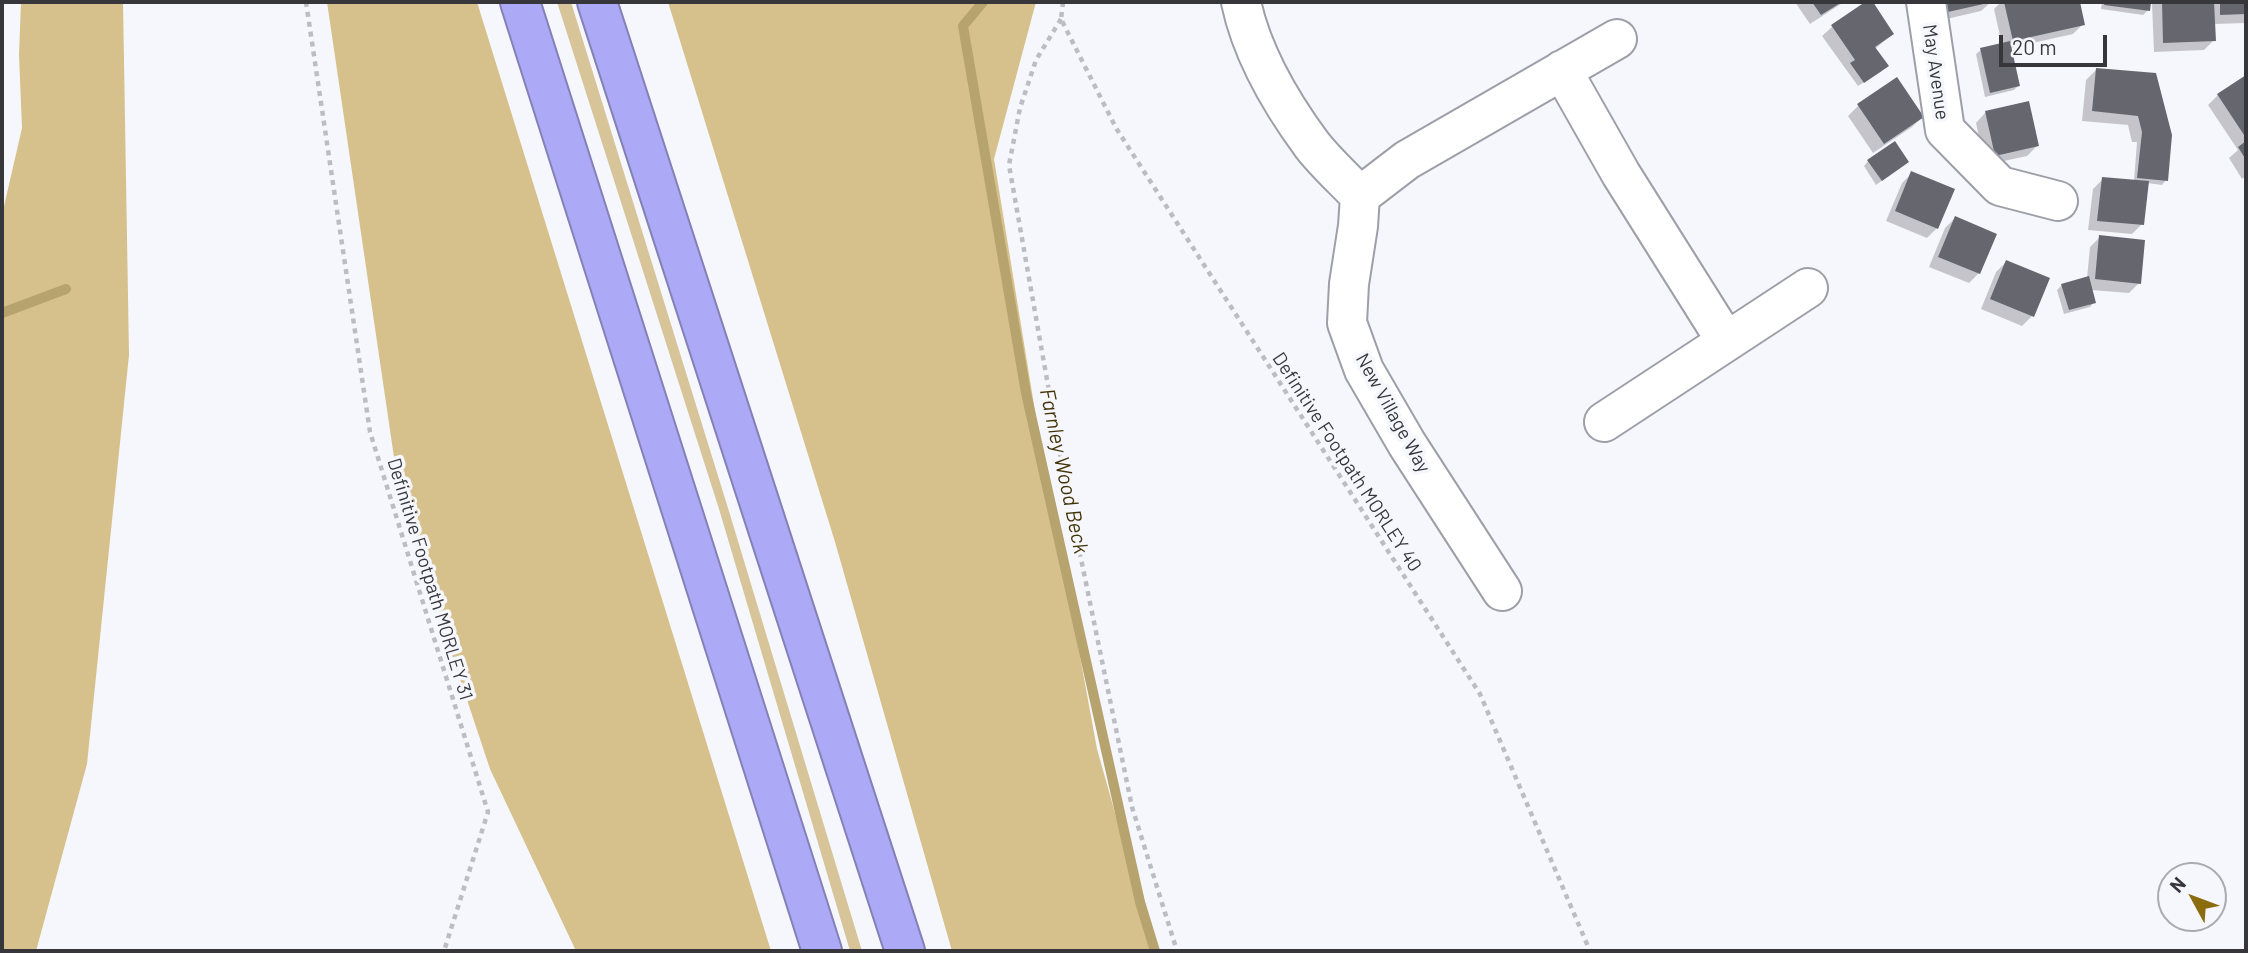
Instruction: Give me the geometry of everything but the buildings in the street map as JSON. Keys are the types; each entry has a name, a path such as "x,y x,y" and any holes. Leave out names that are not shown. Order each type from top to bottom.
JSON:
{"highway":[{"path":"520,2 822,951"},
{"path":"597,2 905,951"}],"street":[{"path":"1241,2 1247,30 1279,96 1314,147 1360,196 1407,160 1617,38"},
{"name":"May Avenue","path":"1926,2 1945,130 2000,186 2058,201"},
{"path":"1562,70 1621,174 1726,341"},
{"name":"New Village Way","path":"1360,196 1347,323 1364,370 1406,444 1502,591"},
{"path":"1604,422 1808,288"}],"path":[{"name":"Definitive Footpath MORLEY 31","path":"306,2 370,432 488,812 444,951"},
{"path":"1063,2 1061,19 1036,60 1024,96 1009,165 1064,476 1132,807 1177,951"},
{"name":"Definitive Footpath MORLEY 40","path":"1061,19 1116,128 1480,694 1590,951"}],"shaded area":[{"path":"21,2 123,2 129,355 87,764 36,951 2,951 2,215 22,128 19,55"},
{"path":"327,2 477,2 771,951 576,951 490,769 400,498"},
{"path":"557,2 571,2 862,951 850,951 719,509"},
{"path":"668,2 1036,2 994,159 1036,417 1097,749 1154,951 952,951 835,542"}],"waterway":[{"name":"Farnley Wood Beck","path":"983,2 963,26 1026,393 1140,902 1155,951"},
{"name":"Farnley Wood Beck","path":"2,313 66,289"}]}
